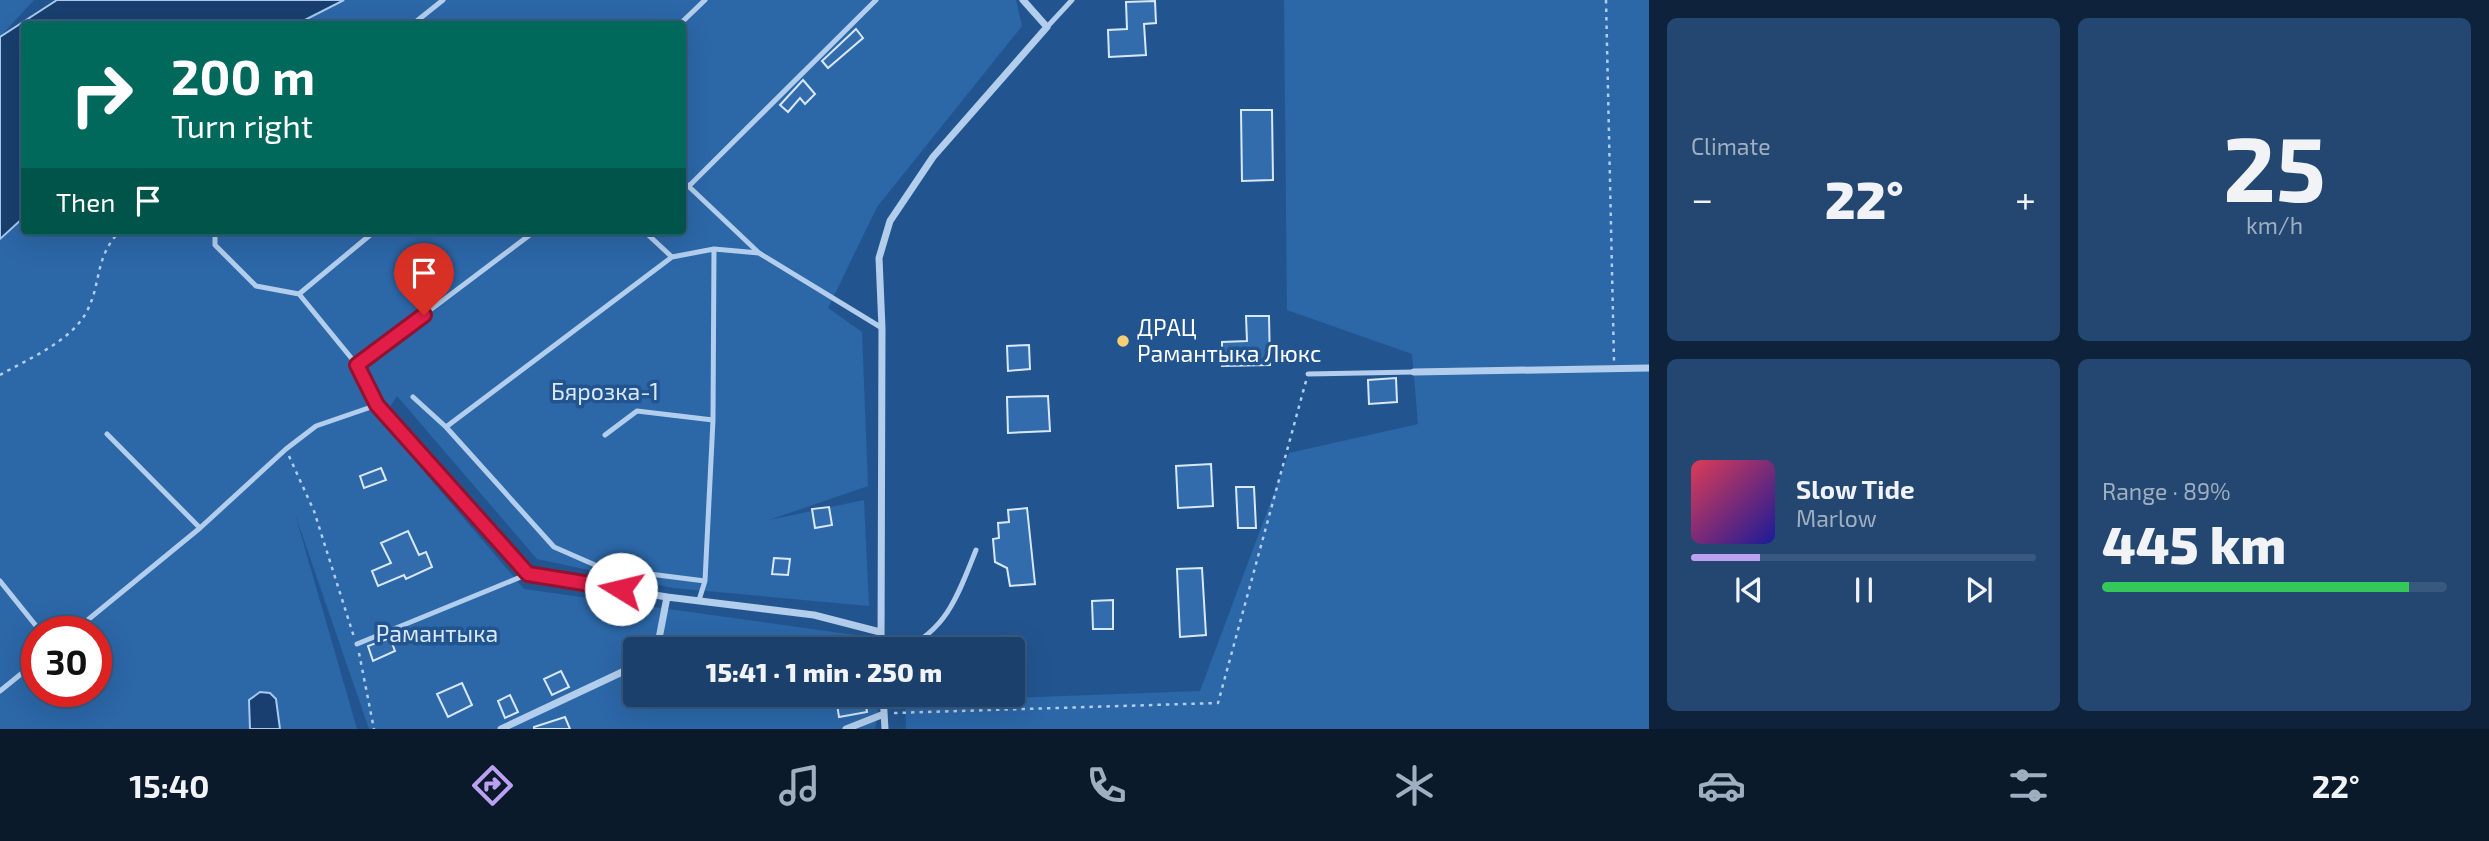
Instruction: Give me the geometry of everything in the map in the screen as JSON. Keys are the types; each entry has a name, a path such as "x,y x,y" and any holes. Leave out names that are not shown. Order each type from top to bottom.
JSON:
{"street":[{"path":"880,637 882,328 879,258 890,221 933,157 1047,27 1023,0"},
{"path":"1414,372 1649,368"},
{"path":"377,405 528,574 667,597 814,615 880,632"},
{"path":"659,637 667,597"},
{"path":"501,729 623,672"},
{"path":"884,707 884,729"},
{"path":"846,729 884,714"}],"lane":[{"path":"417,21 443,0"},
{"path":"683,21 705,0"},
{"path":"689,186 876,0"},
{"path":"1047,27 1072,0"},
{"path":"686,183 759,253 882,328"},
{"path":"93,616 200,528 286,449 316,426 377,405 357,365 299,294 256,286 215,244 215,235"},
{"path":"299,294 370,235"},
{"path":"357,365 530,235"},
{"path":"648,235 672,257"},
{"path":"446,428 672,257 714,249 759,253"},
{"path":"699,600 705,582 713,421 714,249"},
{"path":"1308,374 1414,372"},
{"path":"414,397 446,428 554,547 602,568 705,582"},
{"path":"605,435 636,411 713,421"},
{"path":"107,434 200,528"},
{"path":"924,637 949,613 976,550"},
{"path":"357,644 528,574"},
{"path":"0,581 28,616"},
{"path":"0,691 21,674"}],"path":[{"path":"1606,0 1614,368"},
{"path":"0,375 63,339 87,312 106,245 116,235"},
{"path":"884,714 1218,703 1308,374"},
{"path":"286,449 314,511 357,644 374,729"}],"green space":[{"path":"0,0 34,0 0,37"},
{"path":"344,0 1016,0 1022,26 877,207 828,308 862,332 868,486 769,520 864,500 869,606 673,588 537,559 397,396 381,421 524,589 857,637 623,637 623,707 877,707 875,729 369,729 295,514 357,729 0,729 0,239 21,220 21,235 686,235 686,21 303,21"},
{"path":"1284,0 1649,0 1649,729 906,729 905,707 1025,707 1025,698 1200,691 1289,453 1418,424 1412,354 1287,310"}],"shaded area":[{"path":"57,0 344,0 303,21 25,21"},
{"path":"21,23 21,220 0,239 0,37"},
{"path":"260,692 270,693 276,699 280,729 250,729 249,700"}],"building":[{"path":"1155,1 1156,23 1144,24 1146,55 1109,57 1108,30 1127,29 1126,2"},
{"path":"856,29 863,38 828,68 822,61"},
{"path":"803,80 815,94 805,104 800,98 788,112 780,105"},
{"path":"1241,110 1272,110 1273,180 1242,181"},
{"path":"1246,316 1269,316 1270,365 1222,366 1222,342 1247,341"},
{"path":"1029,345 1030,369 1008,371 1007,346"},
{"path":"1396,378 1397,402 1369,404 1368,380"},
{"path":"1048,396 1050,431 1008,433 1007,397"},
{"path":"1211,464 1213,506 1178,508 1176,466"},
{"path":"381,468 386,480 364,488 360,476"},
{"path":"1236,487 1254,487 1256,528 1238,528"},
{"path":"829,507 832,525 815,528 812,509"},
{"path":"1027,508 1035,584 1010,586 1007,568 995,562 993,539 999,538 998,523 1009,522 1008,510"},
{"path":"408,531 419,555 426,552 432,567 406,579 404,575 378,586 372,571 391,563 381,543"},
{"path":"774,558 790,559 788,575 772,574"},
{"path":"1202,568 1206,635 1180,637 1177,569"},
{"path":"1113,600 1113,629 1093,629 1092,601"},
{"path":"390,638 395,651 373,661 368,646"},
{"path":"561,671 569,687 552,695 544,679"},
{"path":"462,683 472,705 448,717 437,694"},
{"path":"510,695 518,712 505,718 498,701"},
{"path":"837,707 866,707 867,712 839,717"},
{"path":"565,717 570,729 534,729 534,727"}],"place":[{"name":"ДРАЦ Рамантыка Люкс","path":"1123,341"}],"route":[{"path":"424,315 357,365 377,405 528,574 621,589"}],"park label":[{"name":"Бярозка-1","path":"605,392"},
{"name":"Рамантыка","path":"437,634"}]}
